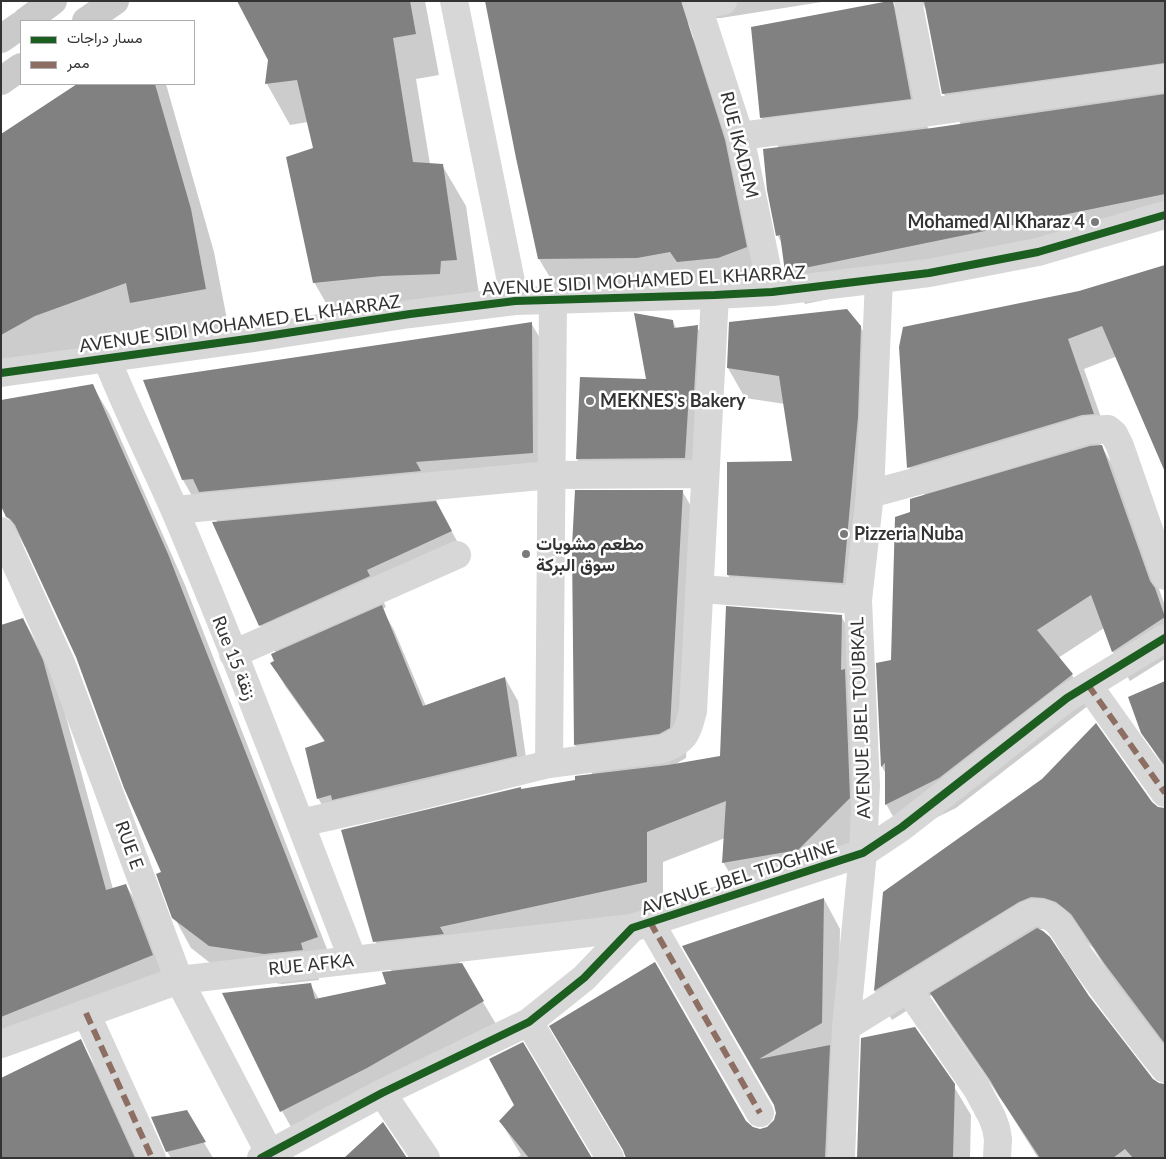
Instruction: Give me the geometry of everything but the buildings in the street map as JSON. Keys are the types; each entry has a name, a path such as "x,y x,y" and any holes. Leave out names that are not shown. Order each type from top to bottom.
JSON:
{"main road":[{"path":"27,20 53,1"},
{"path":"87,20 115,1"},
{"path":"1,39 20,26"},
{"path":"1,81 20,69"}],"street":[{"path":"454,1 515,300"},
{"path":"908,1 930,112"},
{"name":"RUE IKADEM","path":"706,3 740,136 772,292"},
{"path":"740,136 930,112 1165,78"},
{"name":"AVENUE SIDI MOHAMED EL KHARRAZ","path":"1,373 515,300 772,292 929,273 1038,252 1165,215"},
{"name":"AVENUE JBEL TOUBKAL","path":"841,1158 846,1027 863,853 866,786 858,600 870,494 879,279"},
{"path":"300,823 549,764 663,749 674,745 688,731 693,711 715,295"},
{"path":"549,764 553,299"},
{"name":"Rue 15 زنقة","path":"107,359 175,510 353,960"},
{"path":"870,494 940,475 1087,430 1108,429 1114,434 1120,446 1165,576"},
{"path":"175,510 550,475 705,474"},
{"name":"RUE E","path":"1,531 61,663 179,980 266,1156"},
{"path":"233,654 457,555"},
{"path":"700,589 858,600"},
{"name":"AVENUE JBEL TIDGHINE","path":"266,1156 382,1093 529,1022 584,978 641,925 863,853 902,827 1067,698 1165,638"},
{"path":"1088,685 1165,793"},
{"path":"846,1027 1033,912 1044,914 1057,921 1114,1004 1165,1069"},
{"path":"641,925 760,1113"},
{"name":"RUE AFKA","path":"3,1037 86,1013 179,980 641,925"},
{"path":"908,989 977,1089 992,1117 998,1139 997,1158"},
{"path":"86,1013 152,1158"},
{"path":"529,1022 610,1158"},
{"path":"382,1093 426,1158"}],"marked path":[{"path":"1088,685 1165,793"},
{"path":"650,922 760,1113"},
{"path":"86,1013 152,1158"}],"cycle path":[{"path":"1,373 410,314 515,301 772,292 929,273 1038,252 1165,215"},
{"path":"261,1158 382,1093 529,1022 584,978 632,928 863,853 902,827 1067,698 1165,638"}],"place":[{"name":"Mohamed Al Kharaz 4","path":"1095,222"},
{"name":"MEKNES's Bakery","path":"590,401"},
{"name":"Pizzeria Nuba","path":"844,534"},
{"name":"مطعم مشويات سوق البركة","path":"526,554"}]}
